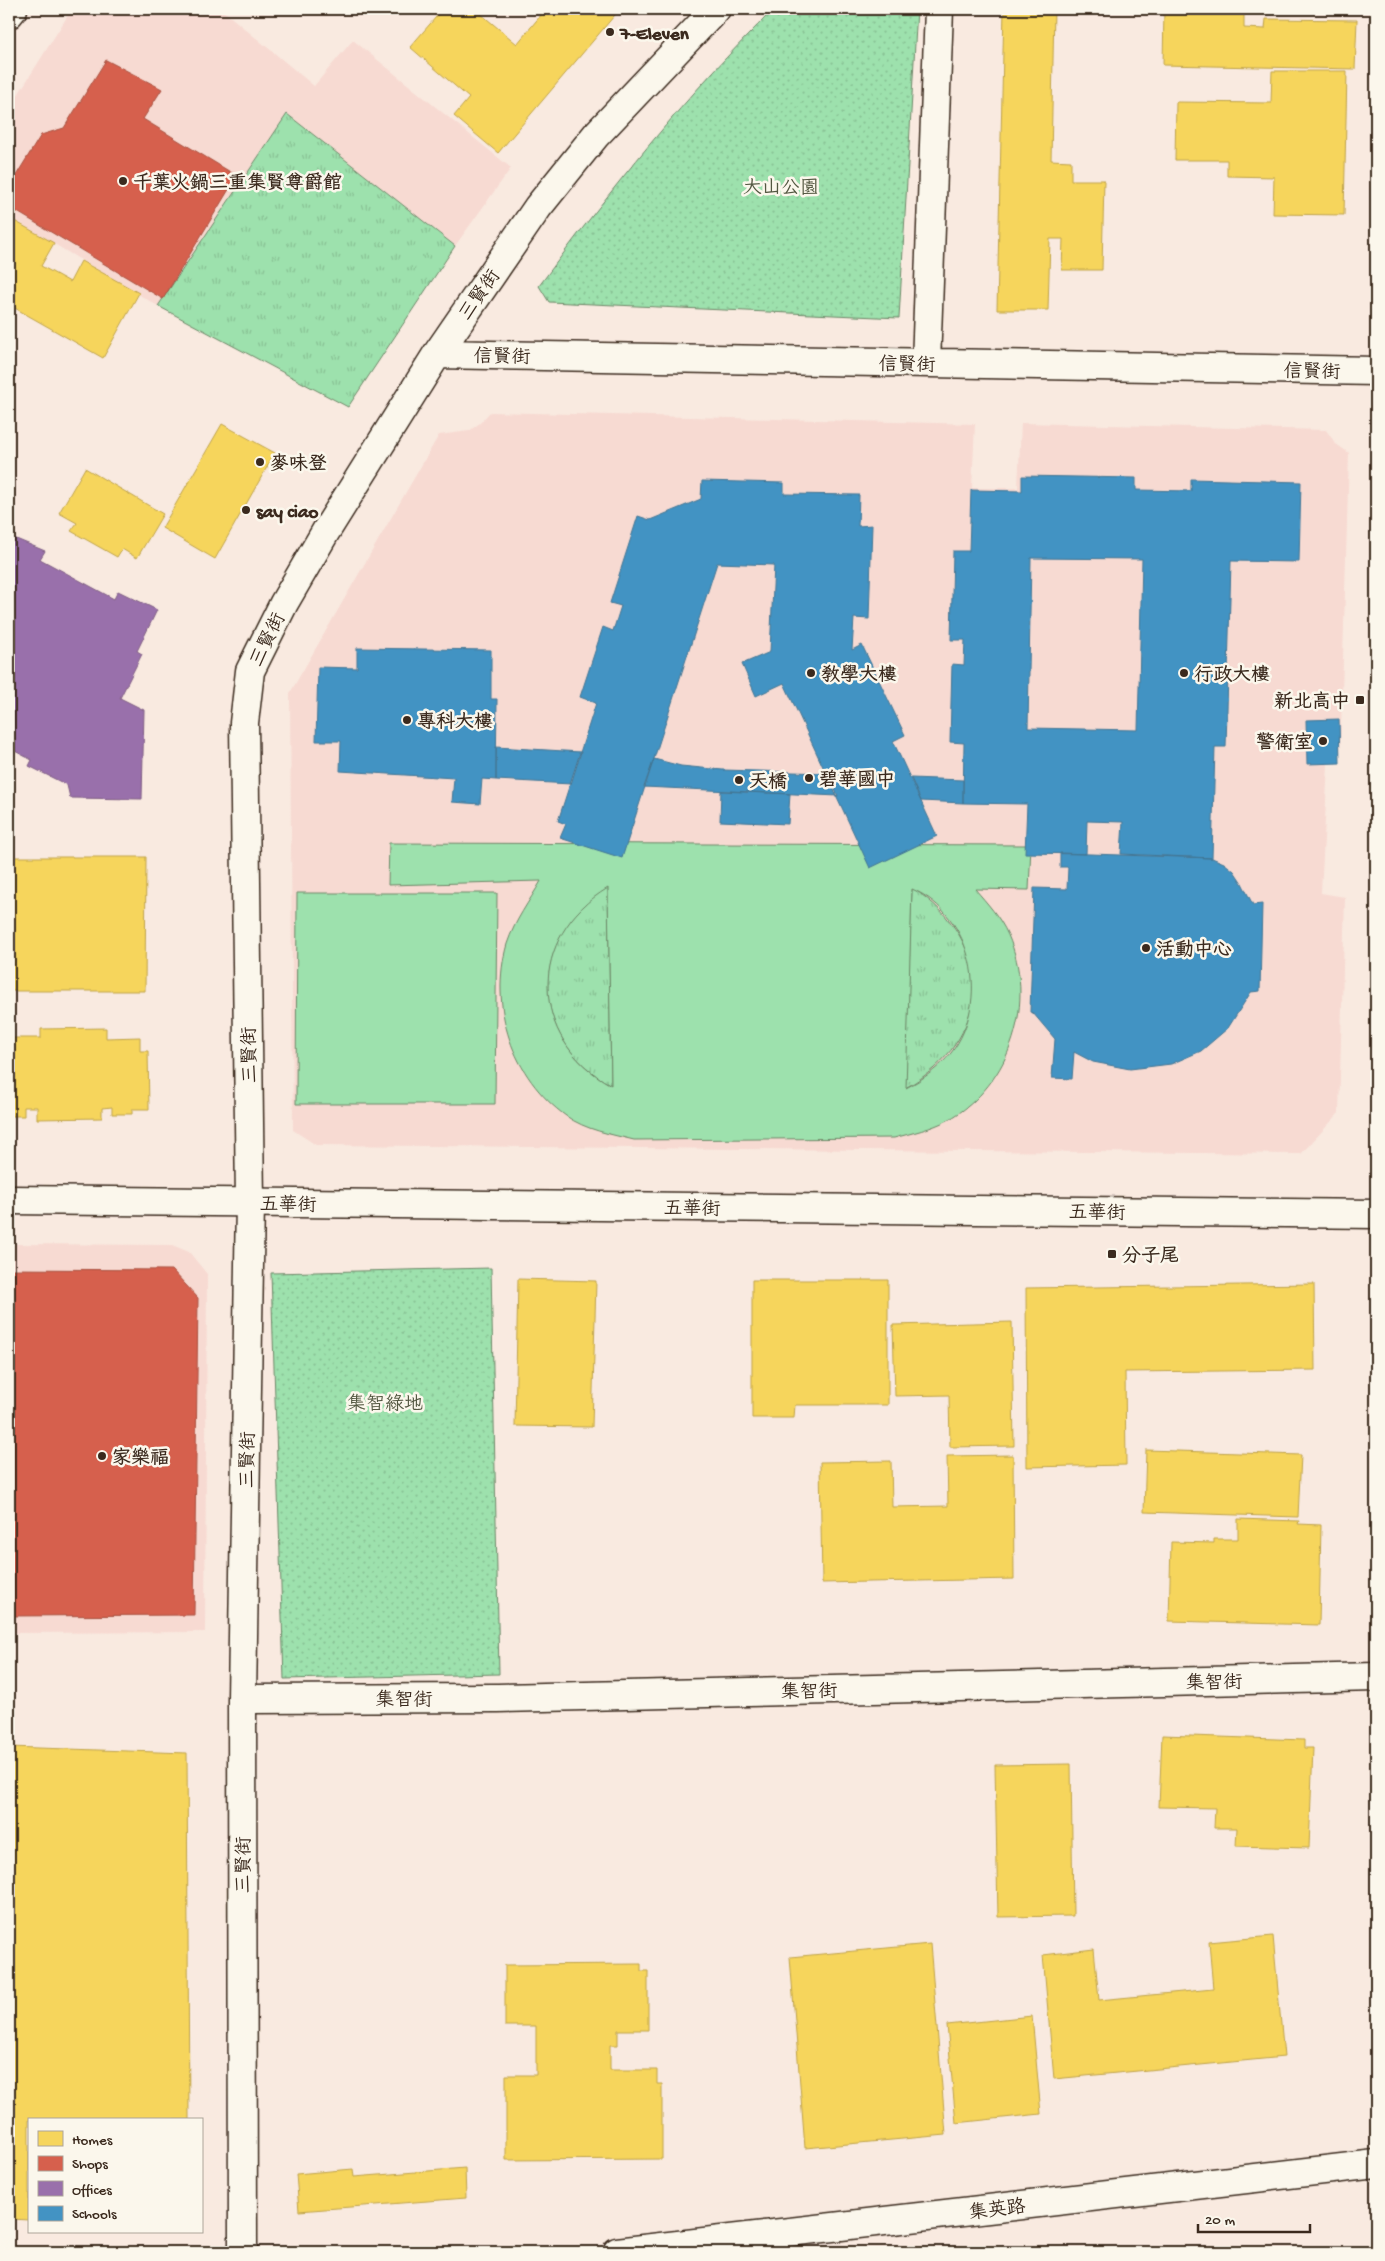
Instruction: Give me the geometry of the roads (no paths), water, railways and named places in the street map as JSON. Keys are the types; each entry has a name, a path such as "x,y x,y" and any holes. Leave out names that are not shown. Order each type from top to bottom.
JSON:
{"street":[{"path":"9,14 13,9"},
{"name":"三賢街","path":"243,2252 242,1699 250,1202 244,723 250,671 284,602 326,531 437,354 544,200 596,136 716,9"},
{"path":"926,363 939,9"},
{"name":"信賢街","path":"437,354 1376,371"},
{"name":"五華街","path":"9,1200 1376,1214"},
{"name":"集智街","path":"242,1699 508,1698 1376,1677"},
{"name":"集英路","path":"617,2252 1376,2164"}],"place":[{"name":"7-Eleven","path":"610,32"},
{"name":"千葉火鍋三重集賢尊爵館","path":"123,181"},
{"name":"麥味登","path":"260,462"},
{"name":"say ciao","path":"246,510"},
{"name":"教學大樓","path":"811,673"},
{"name":"行政大樓","path":"1184,673"},
{"name":"新北高中","path":"1360,700"},
{"name":"專科大樓","path":"407,720"},
{"name":"警衛室","path":"1323,741"},
{"name":"碧華國中","path":"809,778"},
{"name":"天橋","path":"739,780"},
{"name":"活動中心","path":"1146,948"},
{"name":"分子尾","path":"1112,1254"},
{"name":"家樂福","path":"102,1456"}],"park label":[{"name":"大山公園","path":"781,186"},
{"name":"集智綠地","path":"385,1402"}]}
